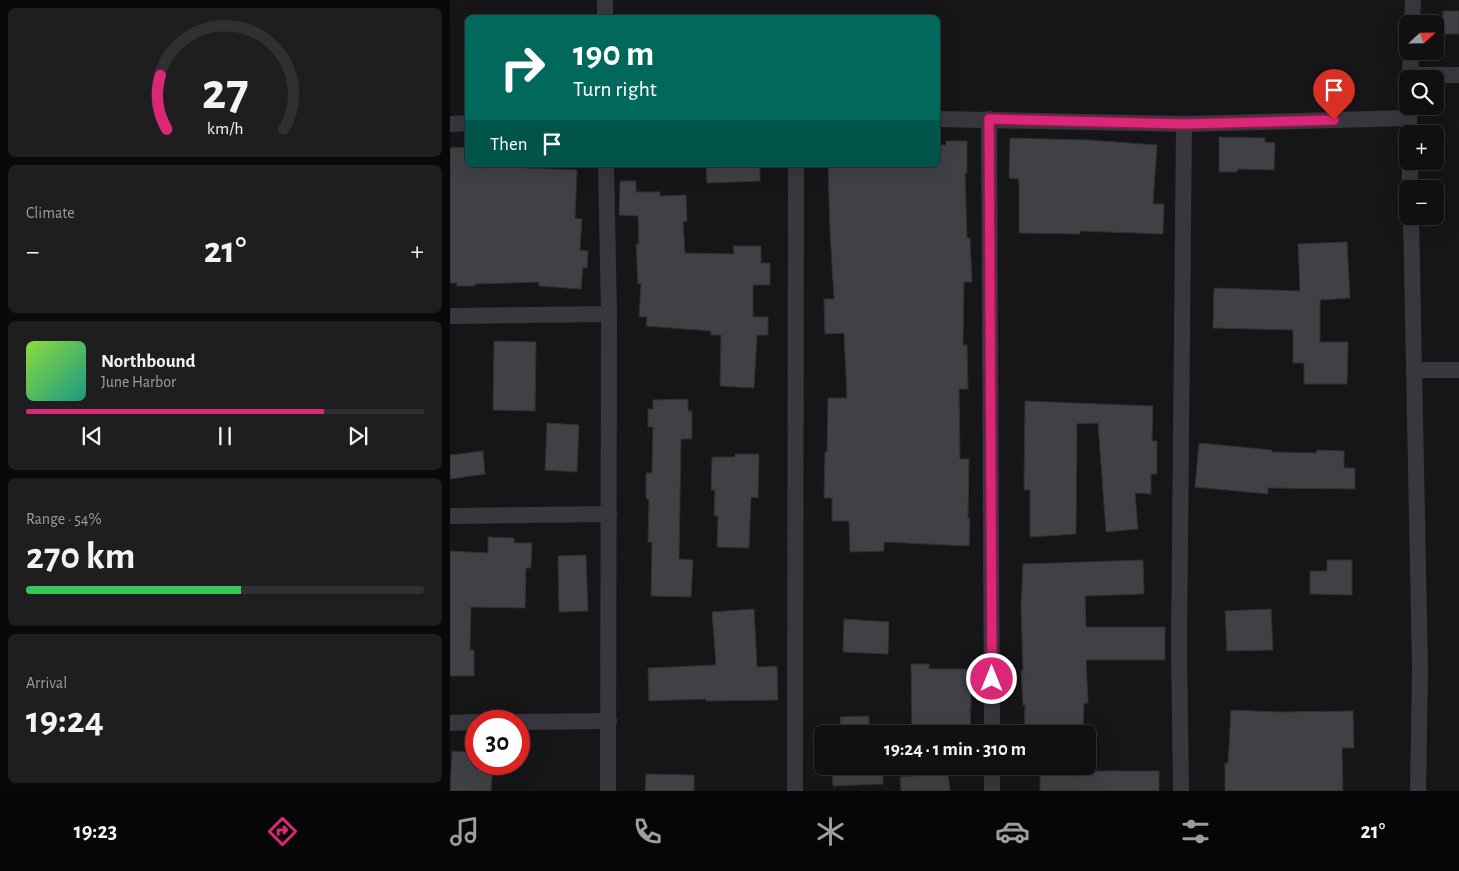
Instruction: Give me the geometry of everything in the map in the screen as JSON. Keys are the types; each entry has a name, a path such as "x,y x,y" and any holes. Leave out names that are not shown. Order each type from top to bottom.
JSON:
{"street":[{"path":"605,0 605,15"},
{"path":"1412,15 1413,0"},
{"path":"1444,76 1459,75"},
{"path":"940,119 1184,124 1409,119"},
{"path":"989,119 992,725"},
{"path":"450,124 465,123"},
{"path":"1180,791 1179,648 1184,124"},
{"path":"606,167 609,314 608,791"},
{"path":"795,791 796,167"},
{"path":"1411,225 1420,669 1418,791"},
{"path":"450,316 609,314"},
{"path":"1414,370 1459,370"},
{"path":"450,516 609,514"},
{"path":"530,722 609,721"},
{"path":"450,723 465,722"},
{"path":"992,775 992,791"}],"building":[{"path":"1443,11 1459,11 1459,34 1444,34"},
{"path":"1219,137 1265,138 1265,142 1275,143 1274,170 1238,169 1237,172 1219,172"},
{"path":"1010,138 1088,140 1157,145 1153,204 1164,204 1163,234 1080,231 1080,234 1019,233 1019,179 1009,178"},
{"path":"946,141 967,141 967,173 965,173 967,238 970,238 972,282 964,282 963,345 967,345 968,389 959,389 960,459 969,459 969,546 884,542 884,551 850,552 849,521 832,521 832,498 824,498 828,398 847,398 844,333 825,334 824,299 834,299 828,167 940,167 940,145 946,145"},
{"path":"465,147 465,167 526,167 577,170 575,218 582,219 580,250 588,251 587,268 583,267 581,289 539,286 539,282 475,284 475,286 457,286 457,283 450,283 450,148"},
{"path":"706,167 760,167 760,181 707,183"},
{"path":"620,181 636,181 636,192 660,192 660,196 686,195 687,221 683,222 685,253 734,254 733,246 761,246 761,263 770,263 770,285 753,285 753,317 768,317 768,335 757,335 754,388 720,386 721,335 711,335 711,331 646,326 647,317 639,317 641,283 638,284 636,244 639,244 638,216 619,215"},
{"path":"1347,242 1350,298 1320,300 1320,342 1348,342 1347,384 1304,384 1304,363 1293,363 1293,330 1213,328 1214,288 1300,291 1298,244"},
{"path":"494,341 536,342 535,411 493,410"},
{"path":"688,399 688,411 692,411 692,439 681,439 679,559 693,560 691,597 651,596 652,542 648,542 649,499 646,499 646,473 652,473 653,427 648,427 648,409 653,409 653,400"},
{"path":"1025,401 1153,406 1152,441 1157,441 1157,474 1151,474 1151,494 1135,493 1138,529 1106,532 1098,423 1077,424 1076,534 1030,537 1030,490 1024,490"},
{"path":"547,423 579,425 577,472 545,470"},
{"path":"1199,443 1272,450 1272,452 1316,453 1317,450 1344,451 1344,468 1355,468 1355,489 1268,488 1268,494 1195,487"},
{"path":"483,451 485,474 450,479 450,455"},
{"path":"735,454 759,454 758,498 751,497 749,548 717,547 718,516 714,516 715,490 711,490 712,457 735,457"},
{"path":"488,537 514,538 514,543 532,543 531,568 526,568 525,608 471,607 470,650 474,650 474,676 450,676 450,551 488,553"},
{"path":"586,555 588,611 559,612 558,556"},
{"path":"1143,560 1144,594 1085,596 1086,627 1165,627 1165,660 1086,660 1088,703 1084,703 1083,725 1024,725 1025,705 1023,705 1021,671 1023,671 1021,605 1023,564"},
{"path":"1327,560 1352,560 1352,595 1310,594 1310,571 1327,571"},
{"path":"754,609 757,667 777,666 778,700 706,701 706,699 649,701 648,668 716,665 712,612"},
{"path":"1271,609 1273,650 1227,651 1225,611"},
{"path":"844,619 889,622 888,654 843,652"},
{"path":"911,664 929,664 929,669 971,669 971,725 912,725"},
{"path":"1231,710 1280,712 1353,711 1354,748 1342,748 1343,791 1225,791 1225,763 1228,763"},
{"path":"869,716 869,725 840,725 840,717"},
{"path":"452,751 465,752 465,775 492,775 491,791 450,791"},
{"path":"1096,771 1159,771 1159,791 1040,791 1040,775 1096,775"},
{"path":"646,774 694,775 694,791 645,791"},
{"path":"832,775 883,775 883,784 833,786"},
{"path":"948,775 950,791 901,791 900,777"}],"route":[{"path":"992,679 989,119 1184,124 1334,120"}]}
